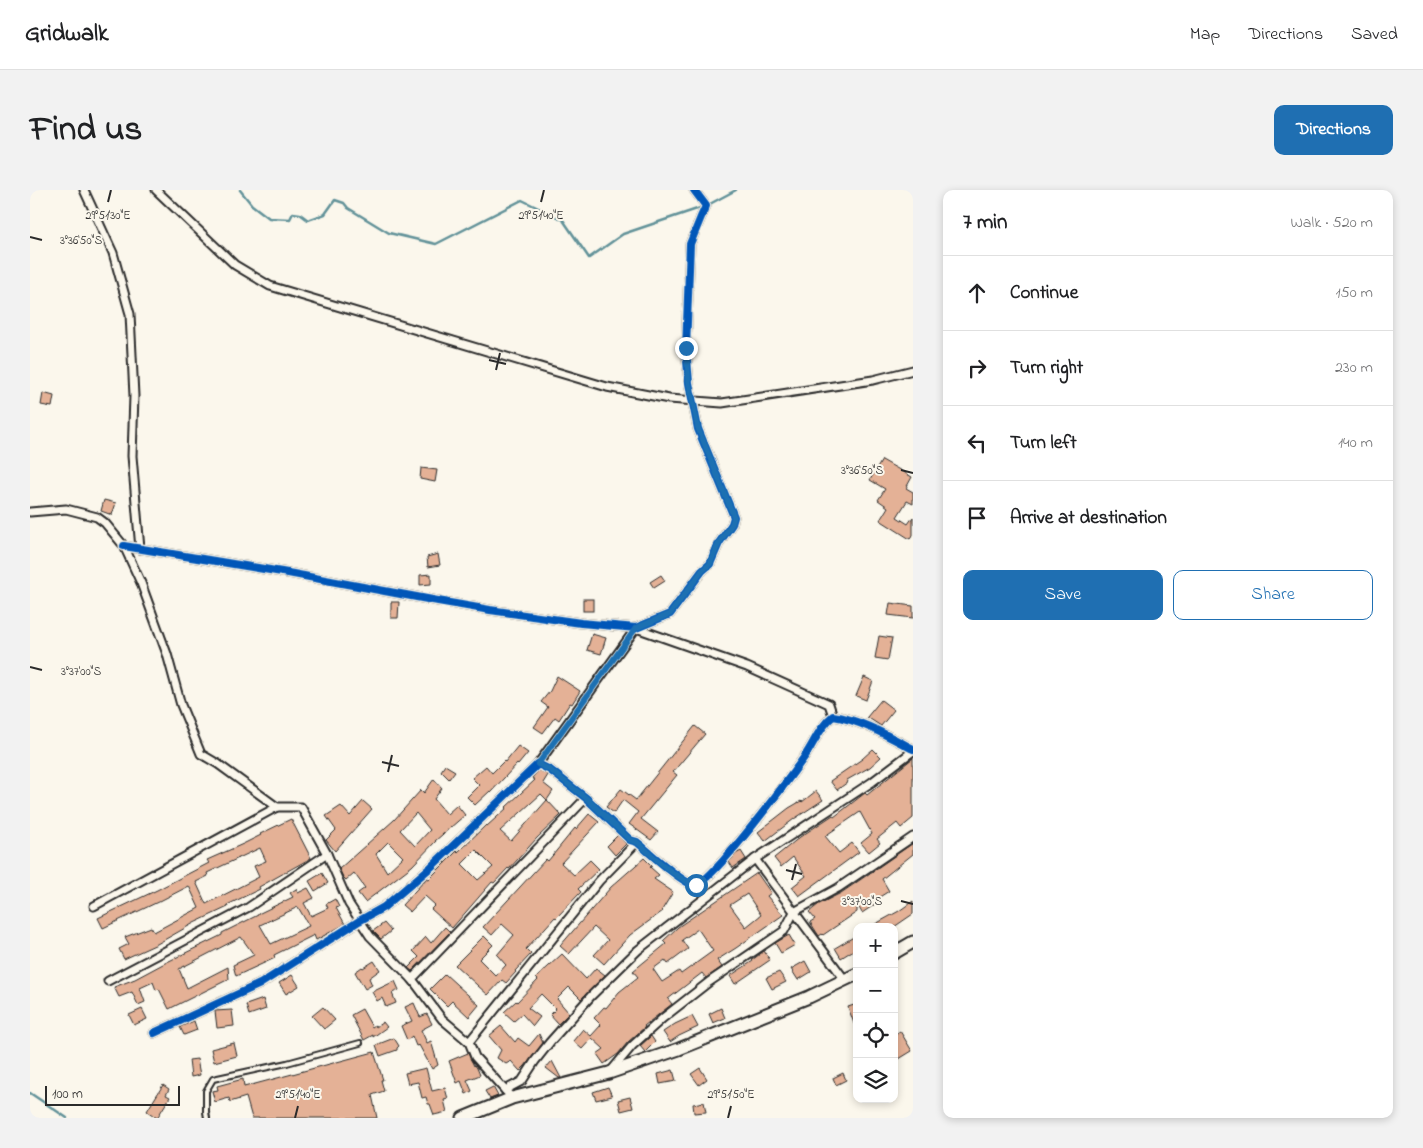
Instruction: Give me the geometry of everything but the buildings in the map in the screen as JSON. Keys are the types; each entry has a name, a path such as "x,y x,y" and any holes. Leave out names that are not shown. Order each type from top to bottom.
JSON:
{"main road":[{"path":"898,951 913,942"},
{"path":"463,1118 509,1094 609,1074 688,1046 809,997 853,976"}],"street":[{"path":"84,190 113,253 130,314 134,396 132,456 140,549"},
{"path":"156,190 235,265 270,286 607,387 646,396 694,402 722,403 873,380 913,370"},
{"path":"154,1033 260,984 358,921 384,907 431,867 538,764 636,628 670,614 702,571 710,564 719,543 732,524 734,517 698,428 689,383 686,348 690,244 706,206 694,190"},
{"path":"30,512 66,509 97,517 124,546 141,583 161,636 181,706 201,754 277,806"},
{"path":"124,546 288,573 490,610 581,623 636,628 747,667 829,704 833,716"},
{"path":"94,906 277,806 301,807 327,854 358,921 412,979 442,1019 468,1042 475,1057 509,1094 522,1081 550,1042 591,996 638,950 755,859 872,782 913,750 857,722 844,717 833,716 827,721 810,749 783,786 723,860 704,880 696,885 690,884 679,877 637,842 630,840 586,798 550,770 538,764"},
{"path":"412,979 586,798"},
{"path":"609,1074 632,1046 662,1018 708,982 784,932 794,912 838,888 913,837"},
{"path":"468,1042 599,881 637,842"},
{"path":"108,981 249,907 327,854"},
{"path":"755,859 845,980"}],"lane":[{"path":"207,1118 206,1091 213,1079 287,1063 360,1044"}],"waterway":[{"path":"240,190 252,205 269,218 290,219 293,213 300,214 308,220 325,214 335,200 344,203 348,208 389,233 436,244 522,200 563,220 589,258 623,234 706,206 736,190"},
{"path":"30,1093 67,1118"}],"cycle path":[{"path":"124,546 288,573 490,610 581,623 636,628 670,614 702,571 710,564 719,543 732,524 734,517 698,429 689,383 686,349 690,244 706,206 694,190"},
{"path":"154,1033 260,984 384,907 431,867 538,764 550,770 586,798 630,840 637,842 683,879 695,885 704,880 734,849 805,756 824,725 833,716 864,725 913,749"}],"route":[{"path":"686,348 694,413 706,449 734,517 732,524 719,543 710,564 702,571 670,614 636,628 538,764 550,770 586,798 630,840 637,842 679,877 690,884 696,885"}]}
